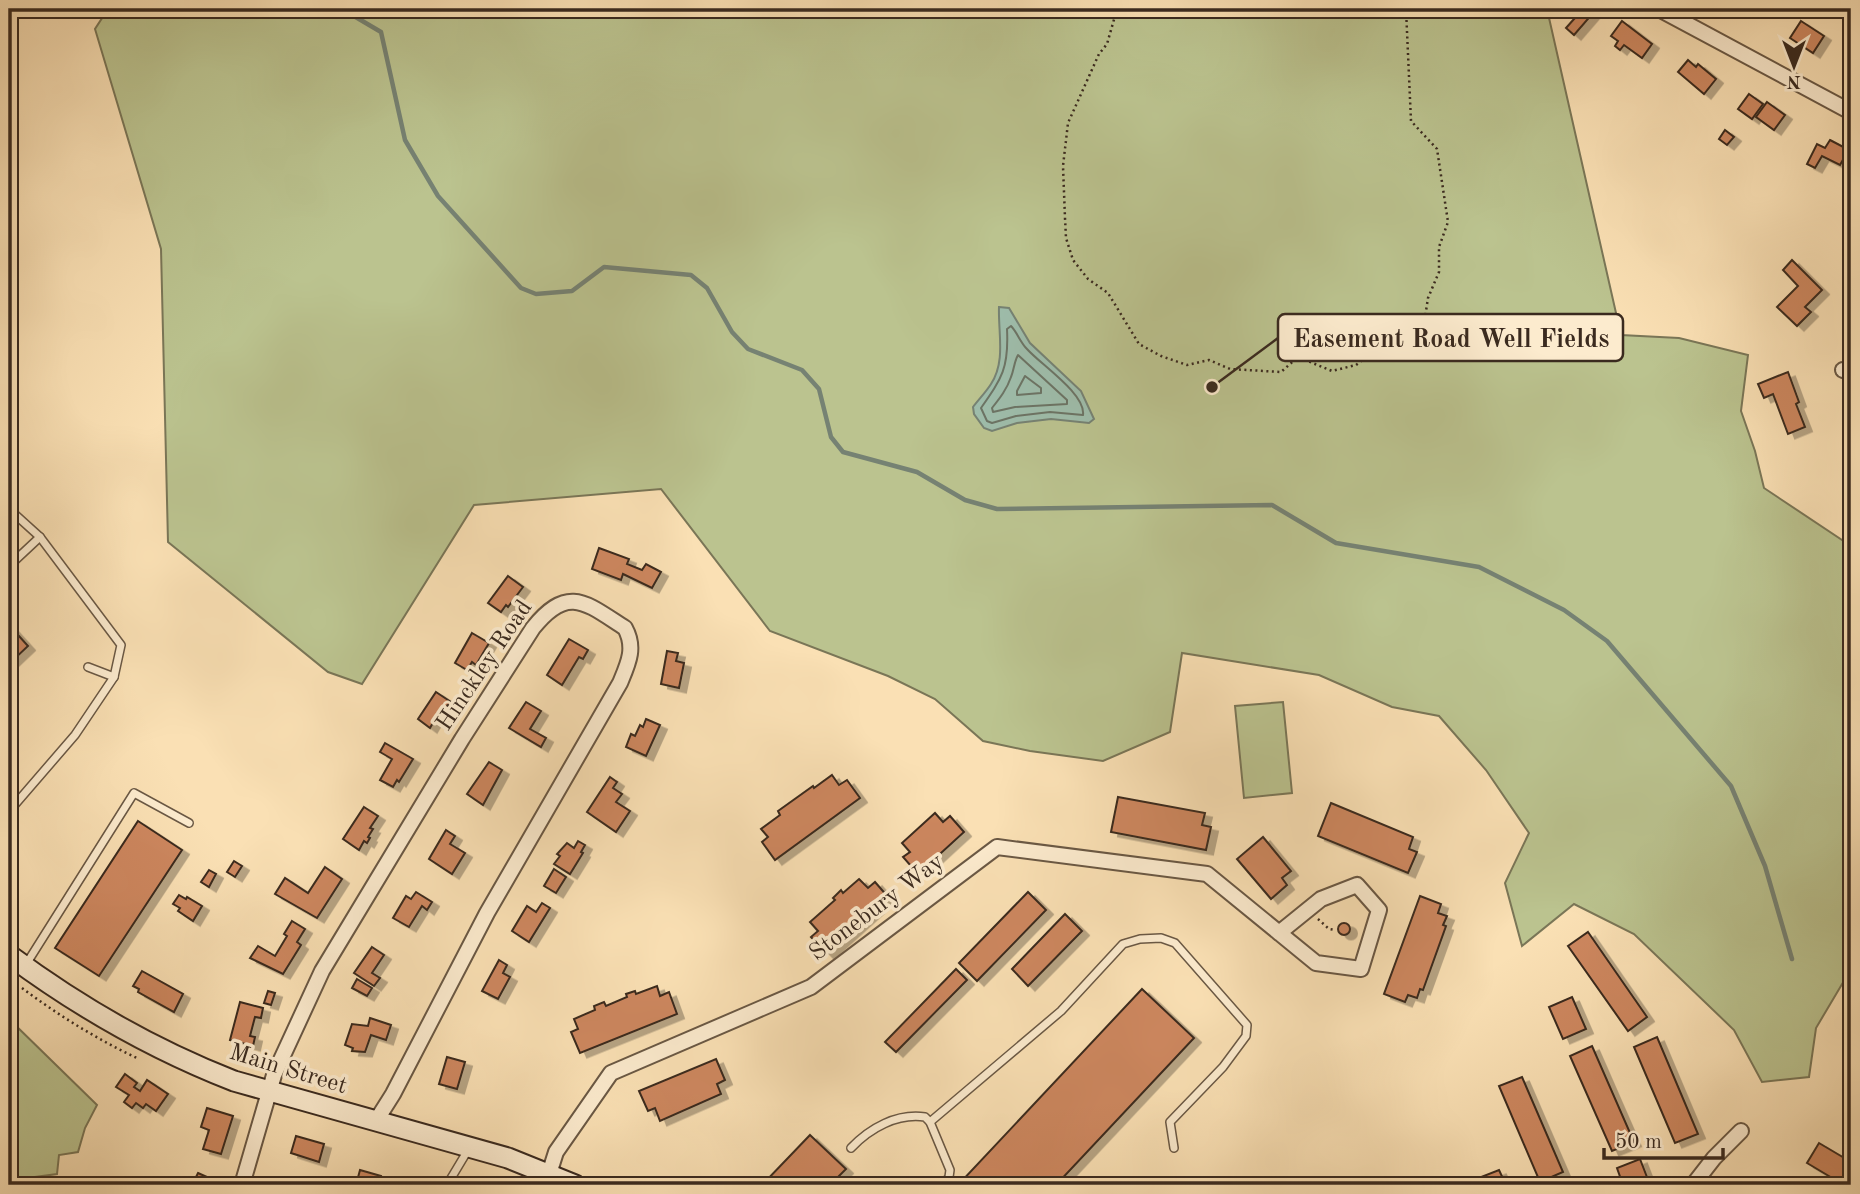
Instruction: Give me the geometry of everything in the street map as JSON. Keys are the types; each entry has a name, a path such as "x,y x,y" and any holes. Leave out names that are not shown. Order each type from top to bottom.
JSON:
{"main road":[{"name":"Main Street","path":"16,961 64,995 131,1035 208,1071 508,1158 575,1185"}],"street":[{"path":"1659,9 1851,112"},
{"name":"Hinckley Road","path":"270,1090 322,971 508,665 546,611 558,604 579,601 625,628 632,647 630,661 620,683 487,913 393,1094 376,1121"},
{"name":"Stonebury Way","path":"549,1174 556,1152 611,1073 811,987 997,846 1207,874 1279,933 1316,963 1361,969 1380,910 1357,885 1321,899 1279,933"},
{"path":"242,1185 270,1090"},
{"path":"1693,1185 1714,1158 1741,1131"}],"lane":[{"path":"9,509 31,526 121,645 114,677 75,736 12,808"},
{"path":"9,566 40,537"},
{"path":"88,667 114,677"},
{"path":"16,961 134,793 189,823"},
{"path":"930,1122 1061,1011 1123,944 1140,939 1161,938 1175,943 1247,1025 1246,1036 1223,1067 1170,1122 1174,1148"},
{"path":"851,1148 861,1137 885,1123 917,1116 925,1117 930,1122 950,1170 943,1185"},
{"path":"447,1185 462,1163 469,1146"},
{"path":"489,1185 502,1185"}],"path":[{"path":"1117,9 1107,44 1099,54 1068,123 1063,166 1066,238 1073,260 1088,279 1108,293 1139,344 1161,356 1186,365 1209,360 1230,369 1281,372 1298,357 1332,371 1356,365 1375,351 1415,341 1424,324 1428,298 1439,272 1439,247 1448,222 1437,149 1410,121 1406,9"},
{"path":"1316,917 1329,929 1335,930"}],"green space":[{"path":"108,9 1547,9 1621,335 1679,338 1748,355 1741,411 1764,488 1851,546 1851,969 1816,1028 1809,1077 1762,1082 1734,1030 1634,934 1574,904 1522,946 1505,883 1529,833 1486,770 1439,716 1392,707 1319,675 1182,653 1170,732 1103,761 1030,751 983,741 935,699 888,676 770,631 661,489 474,505 362,684 328,672 168,542 161,249 95,29"},
{"path":"1283,702 1292,793 1244,798 1235,706"},
{"path":"9,1019 97,1105 85,1128 78,1152 59,1155 57,1174 13,1180 12,1185 9,1185"}],"water":[{"path":"999,307 1009,308 1030,343 1081,391 1094,419 1089,423 1051,419 1017,423 992,431 984,428 974,414 973,407 996,375 1000,347"}],"building":[{"path":"1590,9 1594,12 1574,35 1566,28 1574,19 1564,11"},
{"path":"1622,21 1652,44 1642,58 1624,45 1620,50 1615,46 1618,41 1611,36"},
{"path":"1801,21 1824,36 1813,53 1790,38"},
{"path":"1688,60 1696,67 1698,64 1716,79 1704,94 1678,72"},
{"path":"1749,94 1763,104 1752,119 1738,109"},
{"path":"1767,102 1785,115 1774,130 1756,117"},
{"path":"1725,130 1734,137 1727,145 1719,139"},
{"path":"1830,140 1851,151 1847,159 1844,158 1840,165 1822,156 1815,168 1807,164 1817,144 1825,148"},
{"path":"1792,260 1822,290 1805,307 1811,312 1797,326 1777,307 1798,286 1783,270"},
{"path":"1788,372 1805,427 1788,434 1773,394 1764,398 1758,384"},
{"path":"599,548 629,559 627,564 642,570 646,564 661,572 652,588 623,574 621,580 592,569"},
{"path":"508,576 523,587 501,612 488,603"},
{"path":"9,625 28,646 9,664"},
{"path":"472,633 489,643 476,665 472,662 467,670 455,663"},
{"path":"569,639 588,650 583,659 579,657 562,685 547,675"},
{"path":"667,651 678,653 676,661 684,663 679,688 661,684"},
{"path":"436,692 451,702 437,723 434,721 430,728 418,719"},
{"path":"526,702 541,711 530,729 546,738 541,747 509,728"},
{"path":"646,719 660,725 646,756 626,747 631,734 635,736"},
{"path":"385,743 413,759 393,787 380,780 392,759 380,752"},
{"path":"489,762 502,770 483,805 467,794"},
{"path":"832,775 839,785 847,780 860,798 775,860 762,842 768,837 761,829 780,815 778,811"},
{"path":"610,777 617,782 613,788 622,794 616,802 630,811 616,832 587,812"},
{"path":"1118,797 1205,813 1202,825 1211,827 1206,850 1111,832"},
{"path":"1331,803 1413,837 1409,849 1417,852 1408,873 1318,836"},
{"path":"364,807 378,816 370,828 373,829 368,837 370,838 367,843 364,841 359,850 343,839"},
{"path":"935,813 943,822 950,816 964,832 918,874 903,857 910,852 902,843"},
{"path":"138,821 182,850 99,976 55,948"},
{"path":"446,830 455,836 450,844 465,853 452,874 429,859"},
{"path":"1263,837 1291,871 1282,878 1287,885 1271,899 1237,859"},
{"path":"578,841 585,845 570,874 554,864 560,856 557,854 567,843 574,848"},
{"path":"234,861 242,866 235,877 227,872"},
{"path":"325,867 342,879 317,918 275,894 285,878 308,893"},
{"path":"554,869 566,877 556,893 544,886"},
{"path":"209,870 216,874 209,887 201,882"},
{"path":"859,879 868,888 875,882 889,898 827,954 811,937 818,931 810,922 835,900 833,898 841,890 843,893"},
{"path":"416,892 432,902 427,910 422,906 409,927 393,918 406,896 411,899"},
{"path":"1028,892 1046,910 977,981 959,963"},
{"path":"179,895 202,906 193,921 173,904"},
{"path":"1420,896 1441,904 1438,913 1447,916 1443,925 1446,926 1423,990 1420,989 1417,998 1408,995 1405,1002 1384,994"},
{"path":"542,903 550,908 529,942 512,931 527,906 536,912"},
{"path":"1065,914 1082,931 1028,986 1012,969"},
{"path":"292,921 305,929 297,942 301,945 283,974 250,958 258,946 275,956"},
{"path":"1344,923 1350,929 1344,935 1338,929"},
{"path":"1588,932 1647,1017 1628,1031 1568,946"},
{"path":"372,947 384,955 372,973 380,978 374,986 354,973"},
{"path":"499,960 507,965 503,973 510,977 498,999 482,991"},
{"path":"956,969 967,980 896,1052 885,1042"},
{"path":"142,971 183,994 174,1012 138,992 139,989 133,986"},
{"path":"357,979 372,988 367,996 352,988"},
{"path":"657,986 660,996 669,992 677,1014 580,1053 571,1032 578,1029 574,1019 595,1010 594,1006 604,1002 606,1006 627,997 626,994 635,991 636,994"},
{"path":"1142,989 1194,1038 1056,1185 958,1185"},
{"path":"268,991 275,993 271,1005 264,1003"},
{"path":"1572,997 1586,1029 1563,1039 1549,1007"},
{"path":"240,1002 263,1008 261,1018 255,1017 250,1036 255,1037 253,1046 230,1040"},
{"path":"370,1018 391,1025 386,1040 371,1035 365,1052 352,1051 353,1048 345,1045 352,1024 368,1026"},
{"path":"1657,1037 1698,1134 1675,1143 1634,1047"},
{"path":"1592,1046 1634,1142 1612,1151 1570,1056"},
{"path":"447,1057 465,1062 457,1089 439,1084"},
{"path":"716,1059 725,1080 717,1084 721,1094 660,1121 655,1108 648,1111 639,1091"},
{"path":"125,1074 137,1083 134,1087 140,1091 147,1080 168,1094 156,1111 146,1104 143,1108 136,1103 132,1108 124,1102 129,1095 116,1087"},
{"path":"1522,1077 1563,1172 1540,1182 1499,1086"},
{"path":"207,1108 233,1116 221,1154 203,1149 209,1130 201,1127"},
{"path":"810,1135 846,1169 830,1185 762,1185"},
{"path":"296,1136 324,1144 319,1162 291,1153"},
{"path":"1819,1143 1851,1162 1851,1185 1844,1185 1807,1163"},
{"path":"1640,1159 1650,1185 1623,1185 1617,1168"},
{"path":"360,1170 381,1176 379,1185 356,1185"},
{"path":"1499,1170 1506,1185 1479,1185 1476,1179"},
{"path":"198,1173 216,1181 214,1185 195,1185 193,1183"}],"waterway":[{"path":"342,9 381,32 405,140 438,196 521,288 536,294 572,291 604,267 691,275 707,288 732,332 748,349 802,370 819,389 831,437 843,452 917,472 965,500 997,509 1272,505 1336,543 1479,567 1564,610 1607,641 1731,786 1765,866 1792,959"}],"place":[{"name":"Easement Road Well Fields","path":"1212,387"}]}
